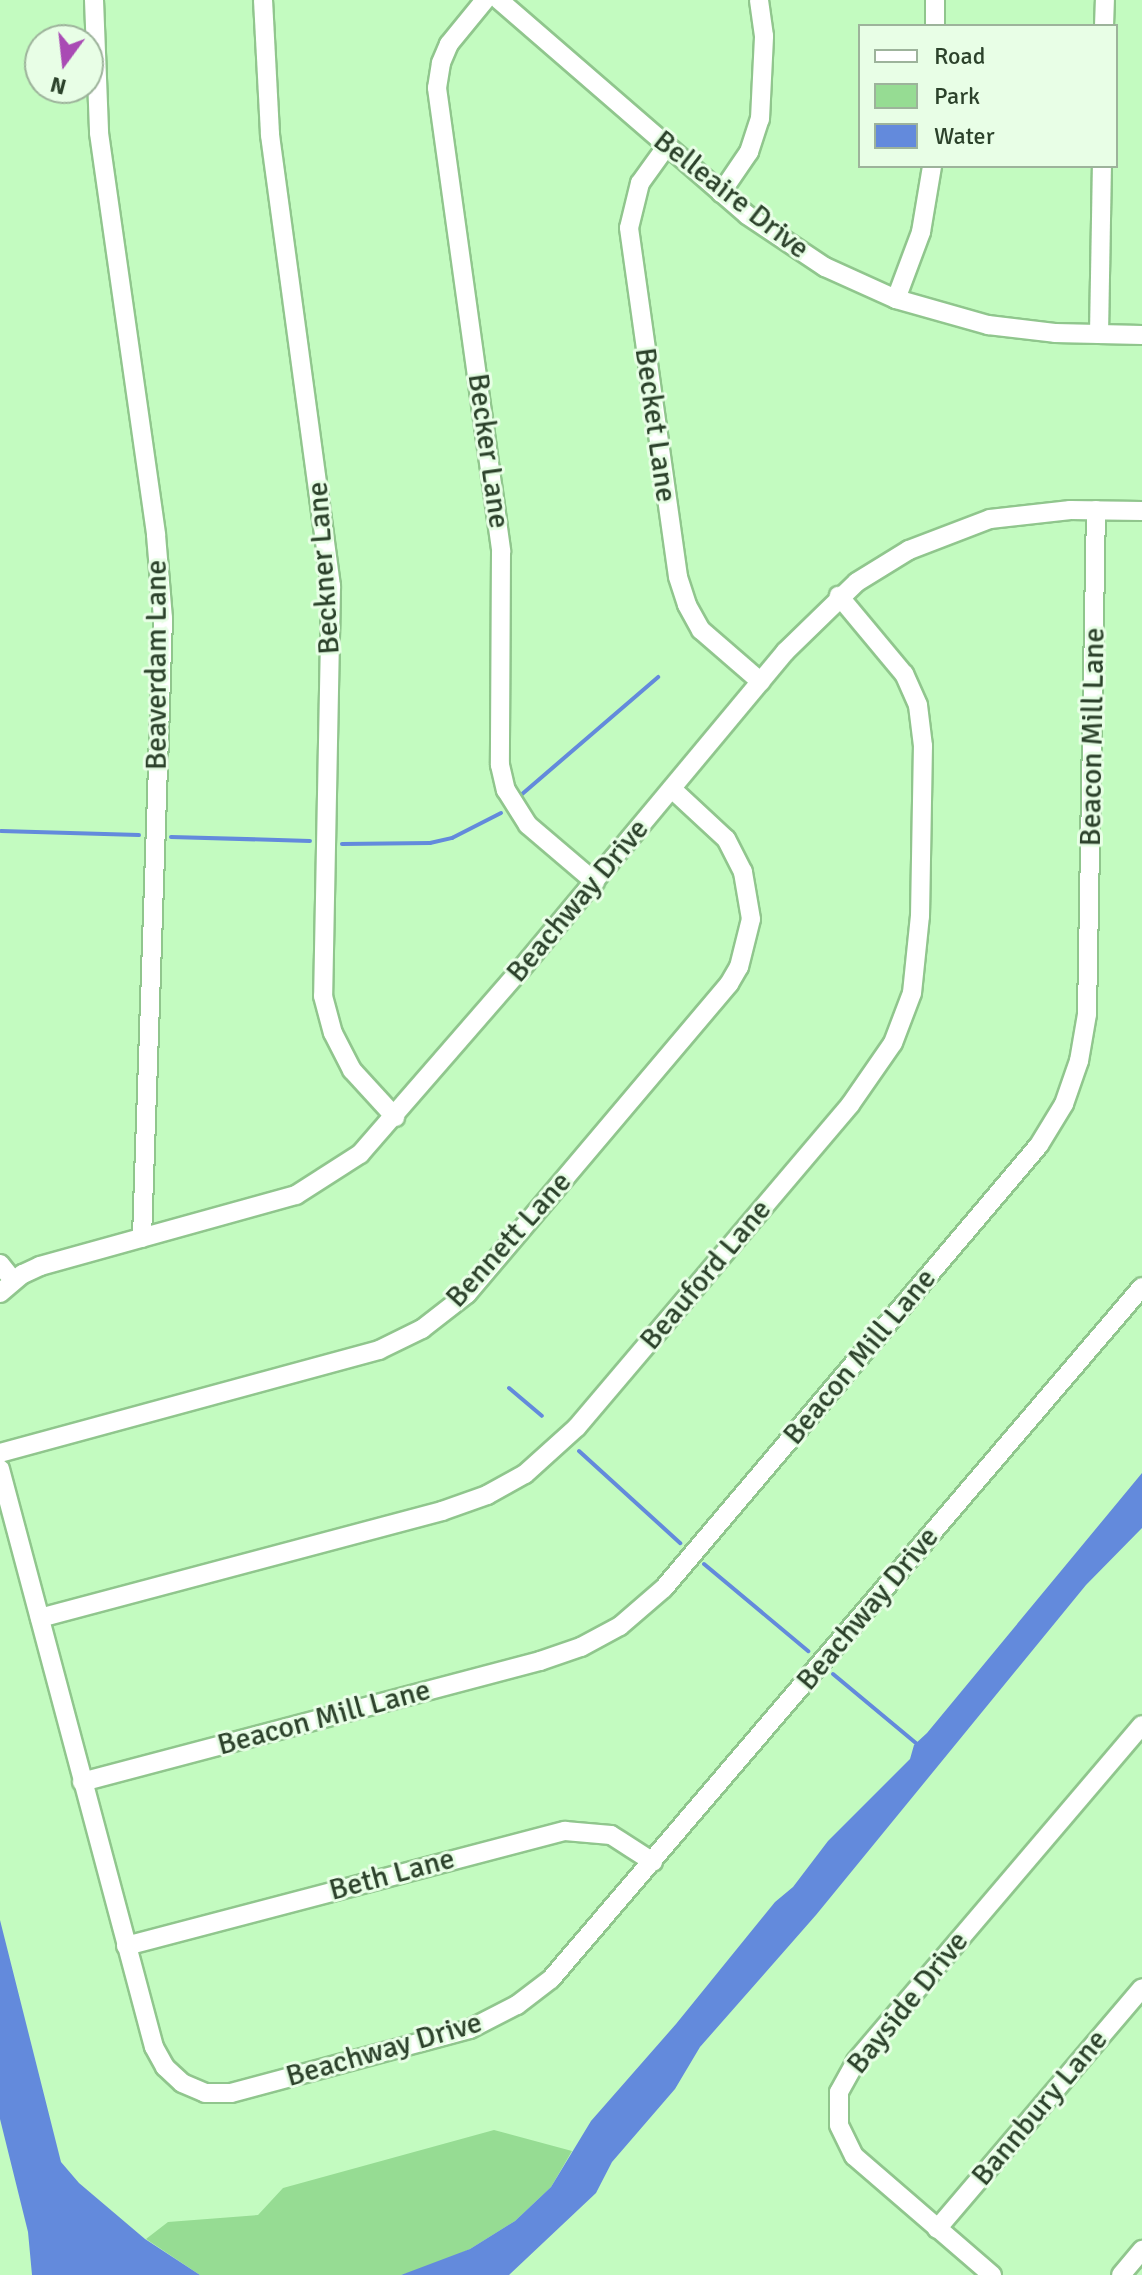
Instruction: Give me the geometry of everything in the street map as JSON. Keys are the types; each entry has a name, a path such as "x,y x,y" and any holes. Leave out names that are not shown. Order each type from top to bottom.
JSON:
{"street":[{"name":"Beaverdam Lane","path":"94,0 97,119 156,535 163,618 142,1238"},
{"name":"Beckner Lane","path":"263,0 270,135 331,586 323,996 333,1033 352,1070 395,1117"},
{"name":"Becker Lane","path":"485,0 449,44 441,63 437,88 500,543 503,601 500,765 506,790 528,825 595,882"},
{"name":"Belleaire Drive","path":"499,0 666,147 798,251 896,299 988,325 1142,335"},
{"path":"721,193 749,152 760,119 764,36 759,0"},
{"path":"935,0 935,24"},
{"path":"1104,24 1105,0"},
{"name":"Becket Lane","path":"666,147 640,183 629,228 678,577 687,605 701,630 761,682"},
{"path":"896,299 921,232 932,168"},
{"path":"1099,334 1102,168"},
{"name":"Beacon Mill Lane","path":"82,1782 540,1661 581,1647 620,1626 664,1588 1039,1145 1064,1104 1079,1061 1087,1014 1096,510"},
{"name":"Beachway Drive","path":"7,1286 52,1262 266,1205 309,1189 360,1154 595,882 761,682 839,596 890,560 948,532 990,519 1041,512 1142,511"},
{"name":"Beauford Lane","path":"40,1618 442,1511 487,1495 525,1474 577,1427 850,1105 893,1043 912,993 920,916 923,746 918,705 904,674 839,596"},
{"name":"Bennett Lane","path":"0,1453 379,1350 422,1329 467,1294 722,993 739,967 751,919 743,872 726,839 672,789"},
{"path":"0,1264 7,1286"},
{"name":"Beachway Drive","path":"0,1469 148,2030 165,2067 182,2083 197,2091 231,2093 447,2036 494,2018 551,1979 1142,1287"},
{"name":"Bayside Drive","path":"992,2275 867,2169 849,2150 838,2118 842,2084 856,2061 1142,1725"},
{"name":"Beth Lane","path":"126,1946 565,1831 611,1835 653,1862"},
{"name":"Bannbury Lane","path":"937,2229 1142,1988"},
{"path":"1121,2275 1142,2250"}],"green space":[{"path":"494,2130 572,2151 551,2187 515,2221 470,2249 436,2265 401,2275 200,2275 146,2239 168,2222 258,2215 283,2188"}],"water":[{"path":"1142,1473 1142,1528 1086,1585 816,1915 700,2047 675,2089 612,2162 596,2193 509,2275 401,2275 470,2249 515,2221 551,2187 591,2121 676,2024 775,1902 793,1887 828,1841 910,1759 914,1745"},
{"path":"0,1920 61,2162 79,2183 145,2239 200,2275 32,2275 28,2232 0,2119"}],"waterway":[{"path":"521,795 658,677"},
{"path":"342,844 430,843 452,838 501,813"},
{"path":"1,831 139,835"},
{"path":"171,837 310,841"},
{"path":"509,1388 542,1416"},
{"path":"579,1451 680,1543"},
{"path":"704,1564 808,1651"},
{"path":"833,1674 917,1744"}]}
